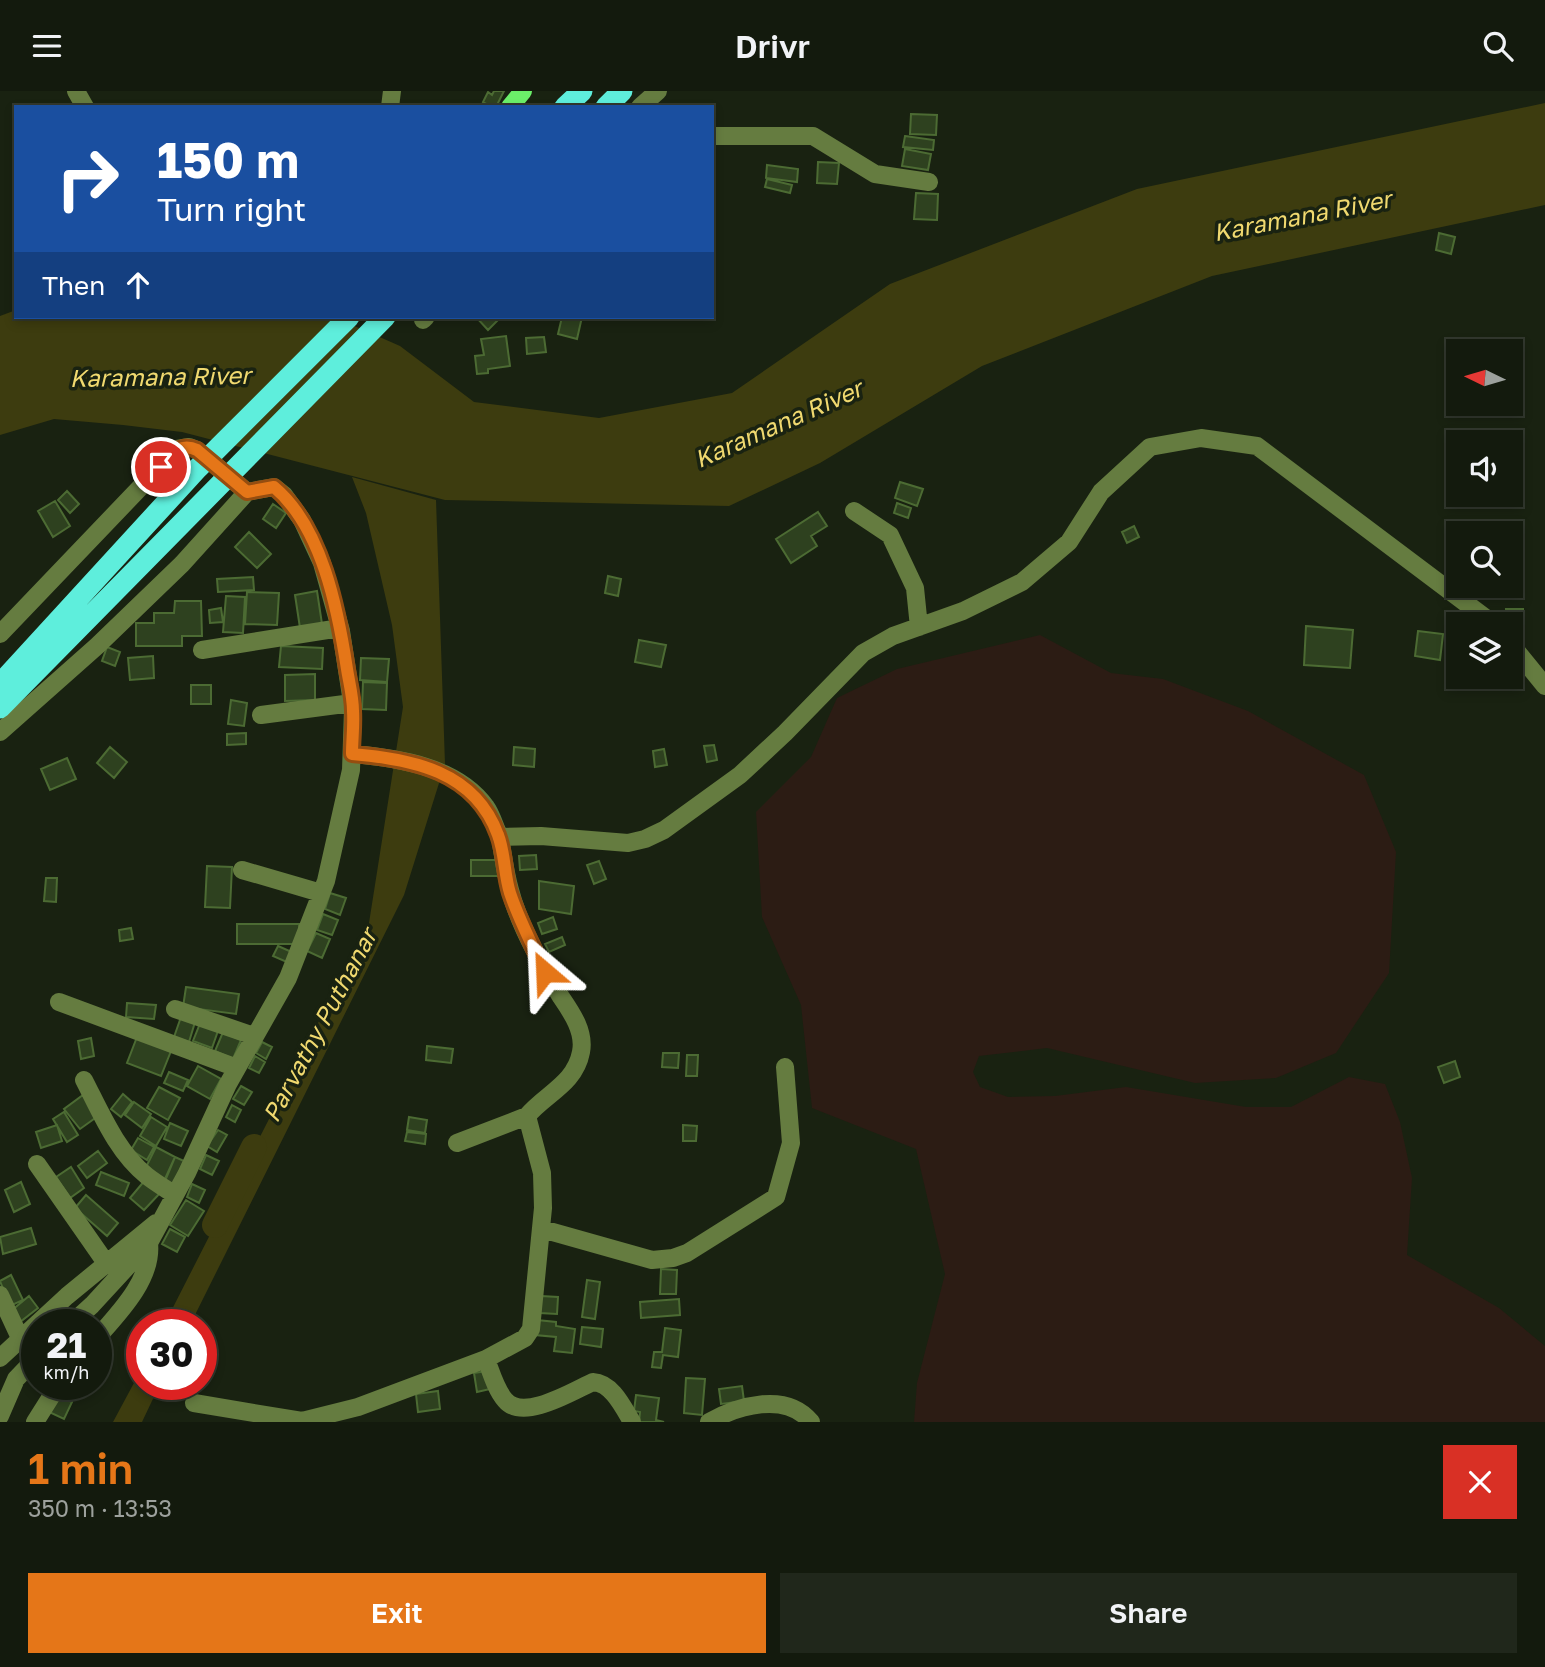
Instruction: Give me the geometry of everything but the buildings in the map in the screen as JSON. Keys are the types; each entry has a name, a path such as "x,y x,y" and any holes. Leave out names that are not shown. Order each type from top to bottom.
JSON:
{"highway":[{"path":"567,105 582,91"},
{"path":"608,105 622,91"},
{"path":"0,684 198,468 347,319"},
{"path":"0,708 383,319"}],"main road":[{"path":"512,105 523,91"}],"street":[{"path":"714,136 813,136 875,174 929,182"},
{"path":"500,837 628,843 664,830 740,775 863,653 893,636 964,611 1022,582 1069,542 1101,492 1150,447 1201,438 1257,446 1478,612"},
{"path":"0,635 177,449 190,447 197,450 247,492"},
{"path":"0,732 97,646 182,564 247,492 274,487 284,495 302,520 322,563 340,628 352,703 351,770 321,893 288,978 237,1068 149,1243 88,1309"},
{"path":"854,511 890,535 915,588 919,627"},
{"path":"202,650 340,628"},
{"path":"1523,659 1545,686"},
{"path":"261,715 352,703"},
{"path":"352,754 386,757 417,764 468,789 486,807 500,837 510,892 545,972 581,1032 582,1051 574,1070 561,1088 527,1116 457,1143"},
{"path":"242,870 321,893"},
{"path":"59,1002 237,1068"},
{"path":"175,1009 254,1036"},
{"path":"542,1229 652,1260 674,1258 687,1253 776,1197 791,1143 785,1067"},
{"path":"83,1080 125,1152 146,1176 175,1195"},
{"path":"194,1403 249,1417 302,1420 358,1407 486,1359 525,1338 531,1329 542,1229 542,1173 527,1116"},
{"path":"37,1164 106,1263"},
{"path":"0,1358 106,1263 161,1220"},
{"path":"112,1320 142,1277 150,1256 149,1243"},
{"path":"0,1295 20,1338"},
{"path":"486,1359 505,1401 516,1407 528,1409 593,1382 602,1382 632,1422"},
{"path":"0,1416 16,1379 21,1374"},
{"path":"35,1422 47,1400"},
{"path":"709,1422 744,1407 769,1405 792,1408 811,1422"}],"shaded area":[{"path":"1040,635 1111,673 1163,679 1248,711 1364,775 1396,852 1389,973 1336,1053 1276,1078 1195,1083 1047,1048 979,1056 973,1072 980,1087 1008,1097 1055,1096 1126,1087 1246,1107 1291,1107 1349,1077 1385,1084 1400,1122 1412,1178 1407,1255 1499,1308 1545,1346 1545,1422 914,1422 917,1383 945,1274 916,1149 812,1108 801,1005 762,917 756,812 811,757 837,698 897,669"}],"water":[{"name":"Karamana River","path":"1545,103 1545,205 1212,276 982,366 820,463 729,506 445,500 182,432 123,425 54,419 0,435 0,316 14,311 14,319 339,319 400,346 474,402 599,418 732,393 890,284 1137,189"},
{"path":"352,477 436,500 445,764 404,895 198,1309 172,1309 369,923 403,707 392,625 366,513"},
{"path":"126,1398 126,1400 152,1400 142,1422 113,1422"}],"waterway":[{"name":"Parvathy Puthanar","path":"215,1225 254,1147"}],"route":[{"path":"161,467 177,449 190,447 247,492 274,487 284,495 302,520 322,563 341,631 354,709 352,754 386,757 417,764 468,789 486,807 500,837 510,892 545,972"}]}
